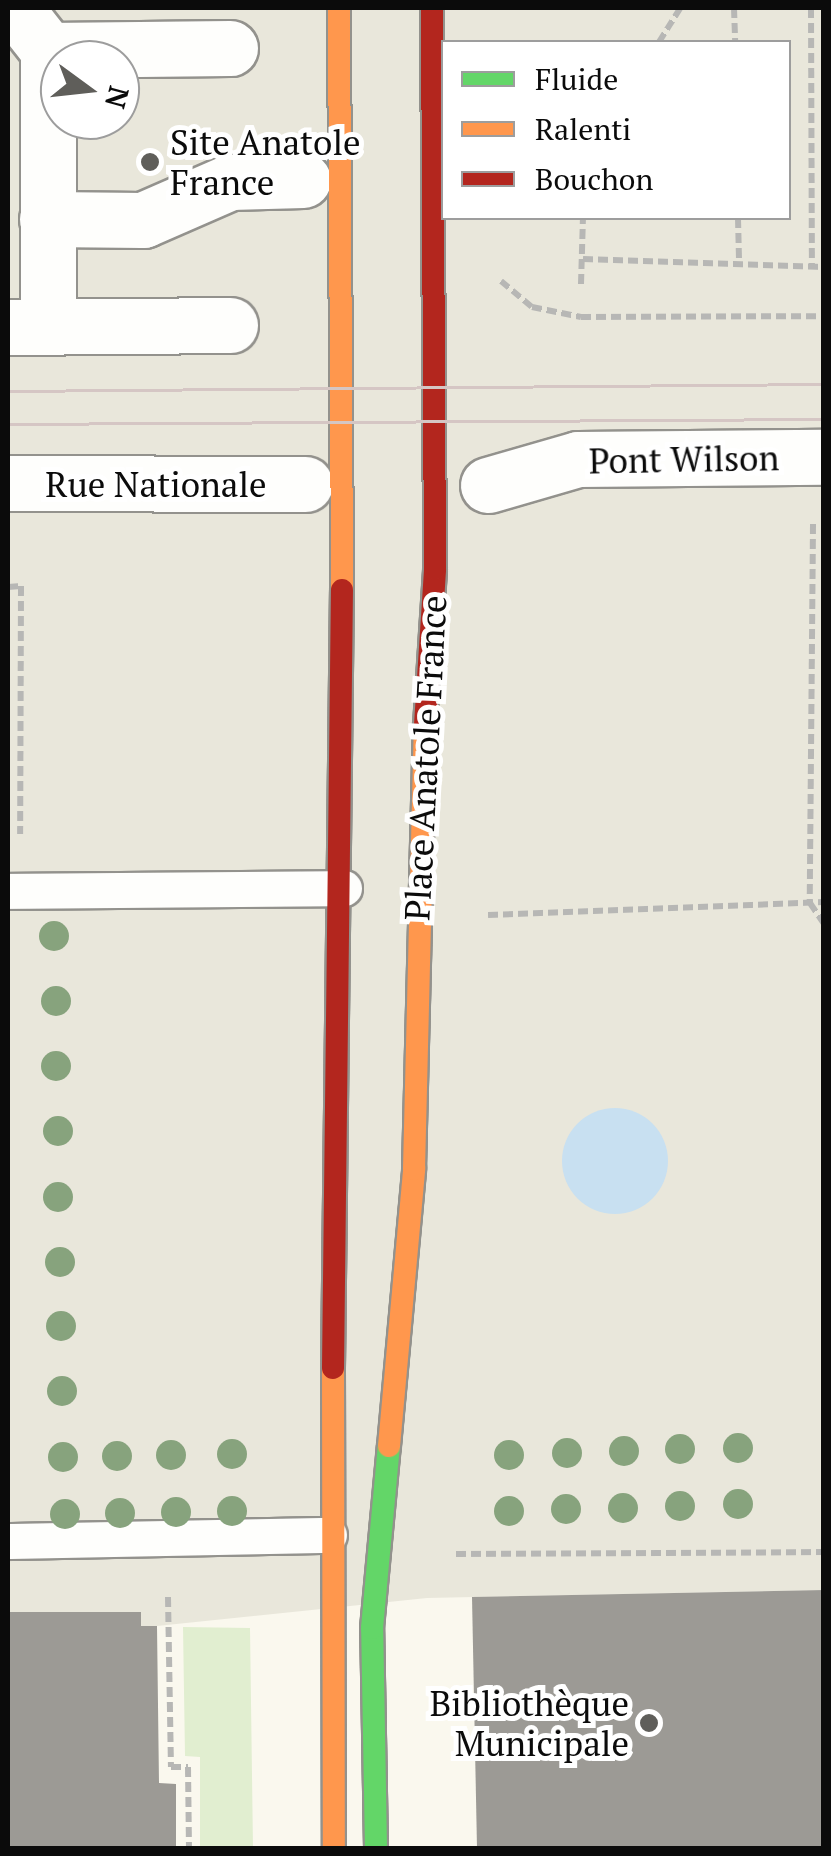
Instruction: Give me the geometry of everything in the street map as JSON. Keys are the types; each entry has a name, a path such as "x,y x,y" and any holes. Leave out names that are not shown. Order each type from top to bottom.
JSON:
{"main road":[{"name":"Place Anatole France","path":"334,1848 329,1536 344,888 339,8"},
{"name":"Place Anatole France","path":"376,1848 378,1507 414,1169 415,875 435,569 432,8"}],"street":[{"path":"14,8 40,40"},
{"path":"140,49 230,48"},
{"path":"47,140 47,219 28,327 230,325"},
{"path":"47,219 144,220 230,182 303,180"},
{"name":"Pont Wilson","path":"488,485 578,459 818,457"},
{"name":"Rue Nationale","path":"8,483 305,484"}],"lane":[{"path":"13,890 344,888"},
{"path":"8,1541 329,1536"}],"path":[{"path":"661,40 680,8"},
{"path":"734,8 735,40"},
{"path":"811,8 812,266"},
{"path":"582,284 583,220"},
{"path":"738,220 739,259"},
{"path":"583,259 739,259 824,268"},
{"path":"580,317 824,316"},
{"path":"818,457 810,903 824,924"},
{"path":"8,587 22,586 13,890"},
{"path":"488,915 824,902"},
{"path":"166,1538 171,1767 188,1767 189,1848"},
{"path":"456,1554 824,1552"}],"green space":[{"path":"183,1627 250,1628 253,1848 200,1848 200,1757 185,1756"}],"shaded area":[{"path":"8,8 823,8 823,1590 427,1598 141,1626 140,1612 8,1612"}],"water":[{"path":"615,1108 635,1112 652,1124 664,1141 668,1161 664,1181 652,1198 635,1210 615,1214 595,1210 578,1198 566,1181 562,1161 566,1141 578,1124 595,1112"}],"building":[{"name":"Bibliothèque Municipale","path":"824,1590 824,1848 477,1848 472,1597"},
{"path":"8,1612 141,1612 141,1626 157,1626 159,1783 176,1784 176,1848 8,1848"}],"tram line":[{"path":"8,391 824,384"},
{"path":"8,424 824,419"}],"traffic: fast":[{"path":"376,1848 372,1628 389,1446"}],"traffic: slow":[{"path":"339,8 342,590"},
{"path":"389,1446 414,1169 425,725"},
{"path":"333,1368 334,1848"}],"traffic: jam":[{"path":"425,725 435,569 432,8"},
{"path":"333,1368 342,590"}],"place":[{"name":"Site Anatole France","path":"150,162"},
{"name":"Bibliothèque Municipale","path":"649,1723"}]}
